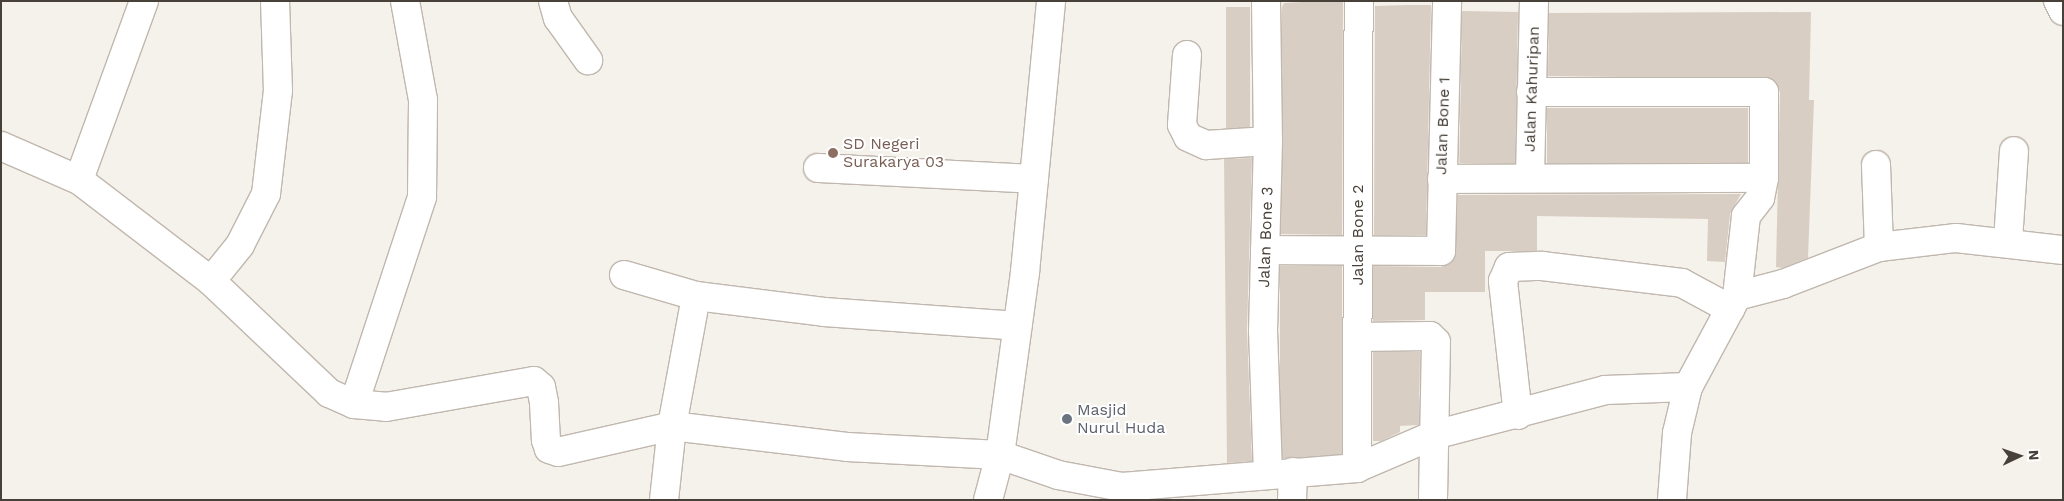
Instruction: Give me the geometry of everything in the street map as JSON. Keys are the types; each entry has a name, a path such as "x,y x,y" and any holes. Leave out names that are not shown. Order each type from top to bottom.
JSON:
{"street":[{"path":"79,180 144,1"},
{"path":"211,281 240,245 266,194 278,91 275,1"},
{"path":"354,404 422,197 423,100 405,1"},
{"path":"554,1 558,18 588,60"},
{"path":"988,500 1000,455 1017,326 1034,180 1051,1"},
{"name":"Jalan Bone 3","path":"1266,1 1268,141 1265,250 1280,472 1292,500"},
{"name":"Jalan Bone 2","path":"1357,468 1359,1"},
{"name":"Jalan Bone 1","path":"1357,248 1441,251 1447,1"},
{"name":"Jalan Kahuripan","path":"1530,177 1534,1"},
{"path":"2058,1 2063,11"},
{"path":"1186,56 1182,125 1188,137 1206,145 1268,141"},
{"path":"1531,92 1764,92 1764,178 1760,198 1746,216 1734,303 1688,387 1677,433 1672,500"},
{"path":"1,146 79,180 211,281 329,393 354,404 386,407 534,381 542,395 549,449 558,452 672,426 847,447 1000,455 1058,475 1152,493 1280,472 1357,468 1434,435 1518,415 1605,390 1688,387"},
{"path":"2008,241 2014,151"},
{"path":"1876,165 1878,248"},
{"path":"818,168 1034,180"},
{"path":"1442,179 1530,177 1764,178"},
{"path":"1518,415 1503,281 1509,267 1542,266 1682,283 1734,303 1878,248 1956,238 2008,241 2063,250"},
{"path":"1265,250 1357,248"},
{"path":"624,275 696,296 824,312 1017,326"},
{"path":"664,500 672,426 696,296"},
{"path":"1357,337 1434,338 1433,500"}],"building":[{"path":"1343,1 1342,235 1281,234 1282,7 1284,3"},
{"path":"1431,5 1426,235 1374,235 1375,6"},
{"path":"1226,7 1250,7 1250,128 1226,128"},
{"path":"1462,11 1518,12 1515,164 1459,163"},
{"path":"1811,12 1809,100 1814,100 1808,258 1782,268 1776,267 1780,92 1772,79 1548,76 1549,13"},
{"path":"1547,108 1748,108 1748,163 1547,163"},
{"path":"1252,158 1247,330 1252,461 1227,463 1224,159"},
{"path":"1741,194 1730,214 1725,262 1707,261 1708,219 1537,216 1537,251 1485,251 1485,292 1425,292 1425,320 1373,321 1373,266 1441,267 1454,259 1458,195"},
{"path":"1280,266 1342,266 1342,458 1280,458"},
{"path":"1373,352 1420,352 1419,425 1400,426 1400,432 1381,441 1373,441"}],"place":[{"name":"SD Negeri Surakarya 03","path":"833,153"},
{"name":"Masjid Nurul Huda","path":"1067,419"}]}
